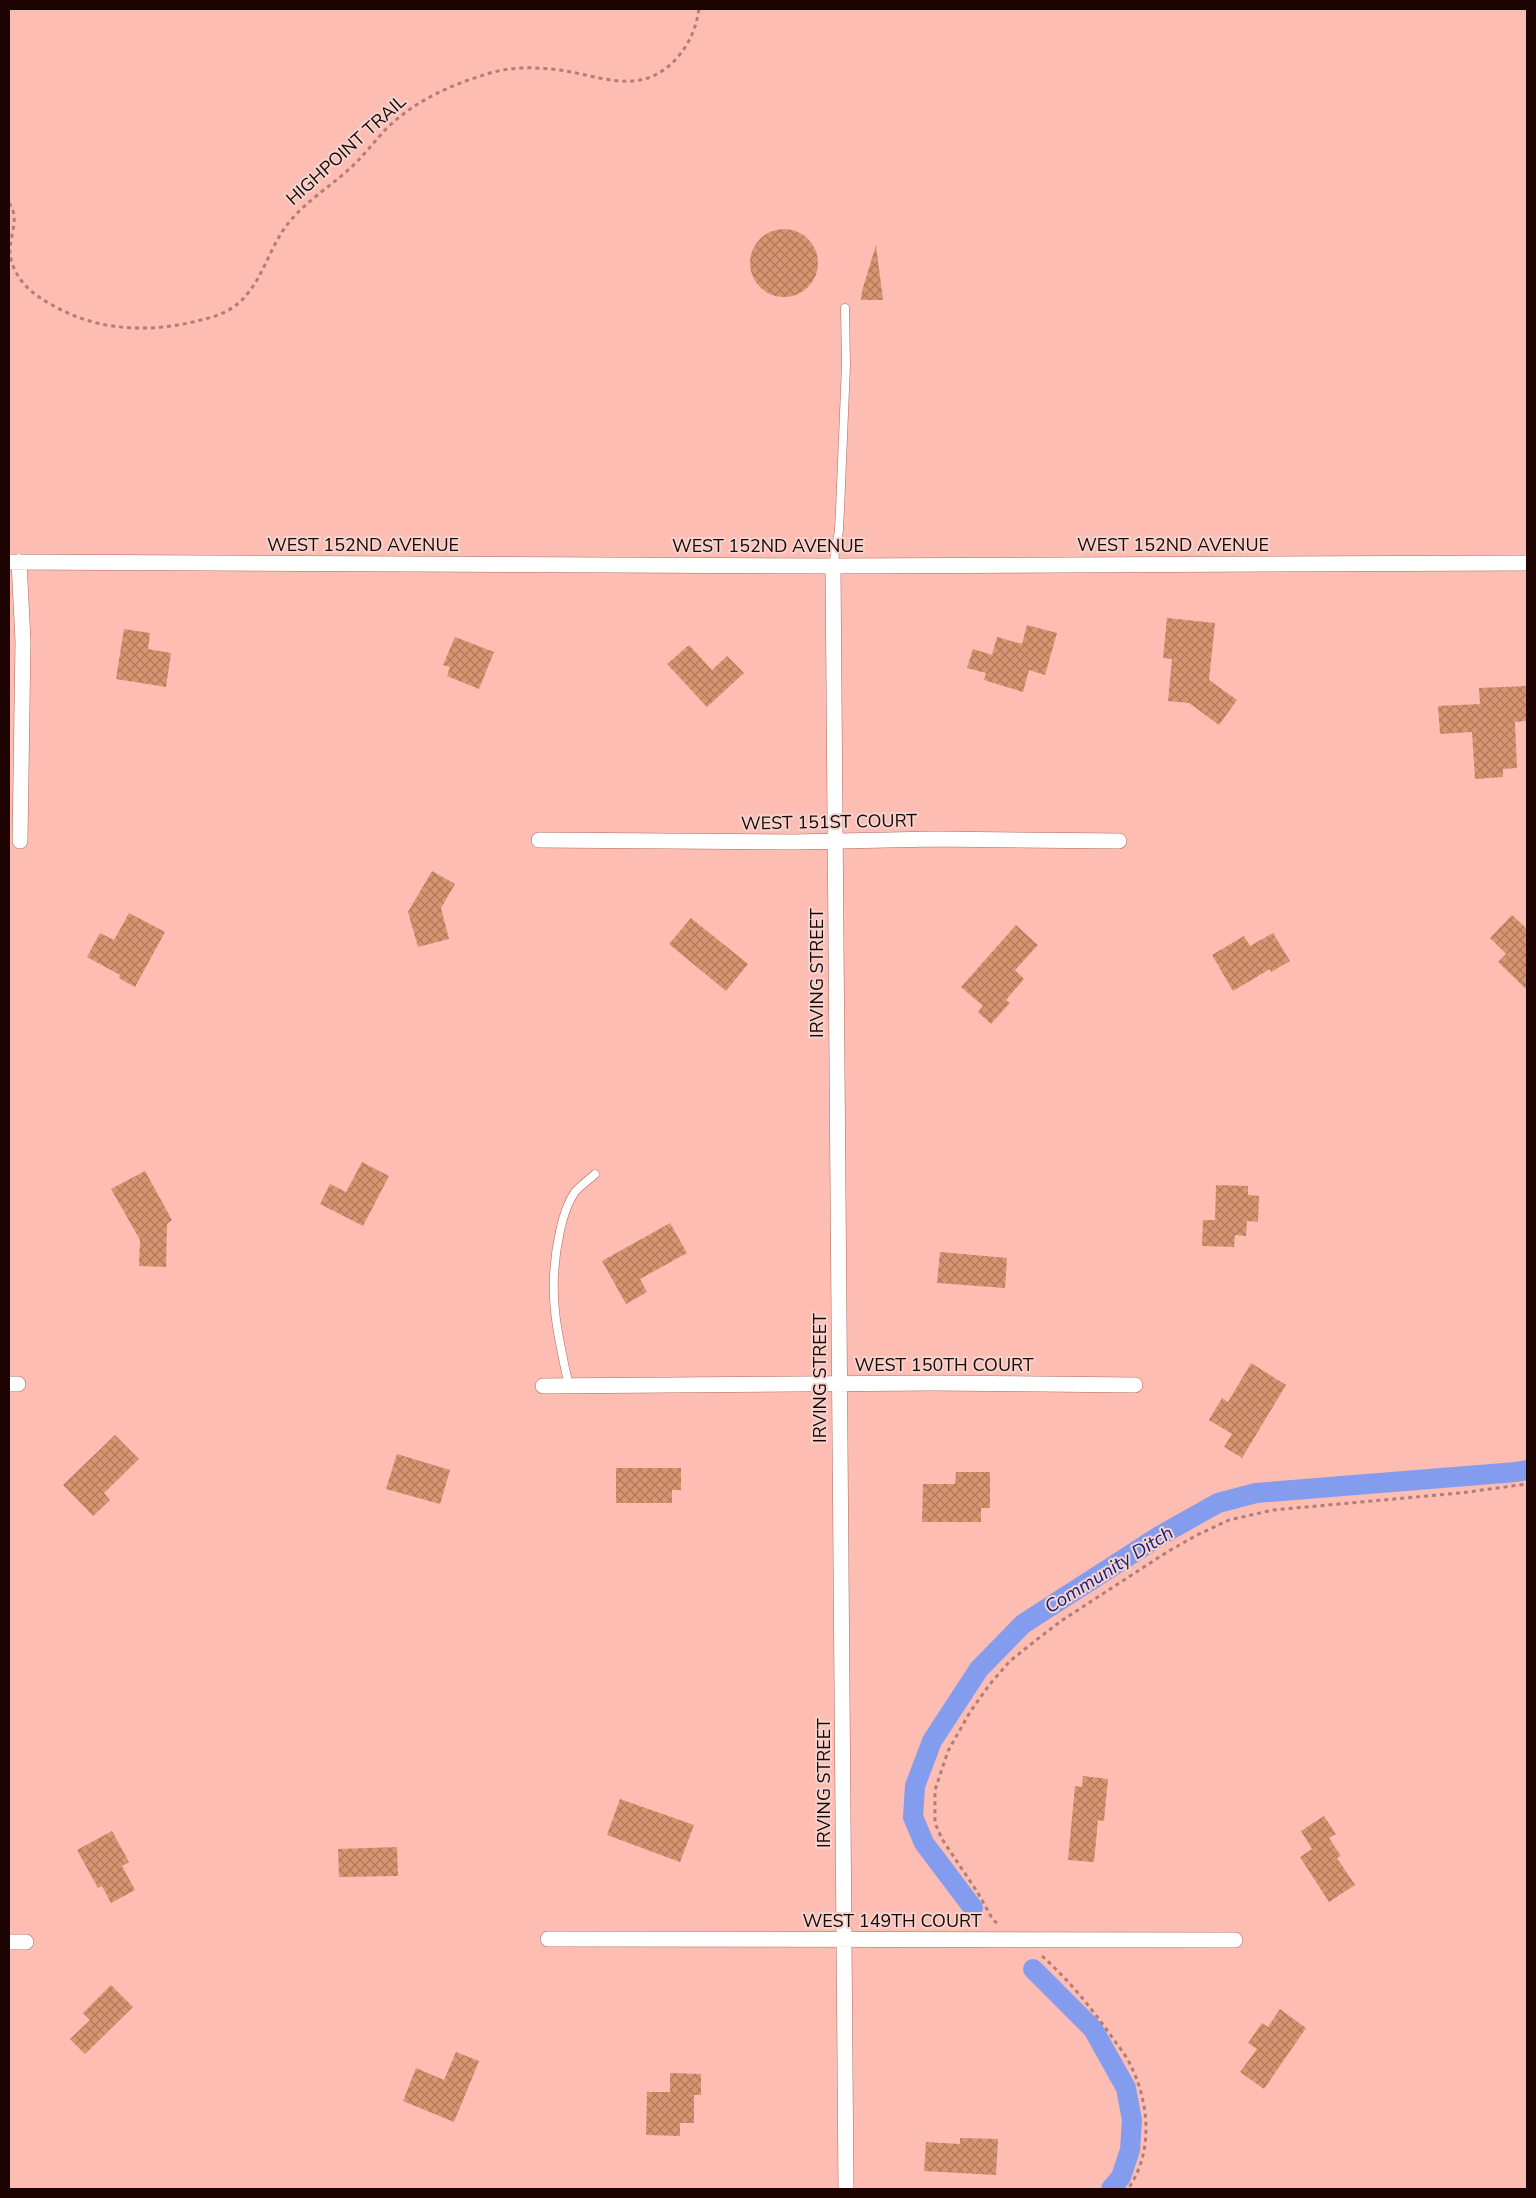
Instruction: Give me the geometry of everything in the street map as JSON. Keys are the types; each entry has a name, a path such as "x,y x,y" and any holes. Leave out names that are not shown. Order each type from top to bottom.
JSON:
{"street":[{"name":"WEST 152ND AVENUE","path":"14,562 833,566 1527,563"},
{"path":"14,562 23,641 20,841"},
{"name":"IRVING STREET","path":"833,566 846,2189"},
{"name":"WEST 151ST COURT","path":"540,840 835,841 935,839 1118,841"},
{"name":"WEST 150TH COURT","path":"544,1386 839,1384 1135,1385"},
{"name":"WEST 149TH COURT","path":"548,1939 1235,1940"},
{"path":"9,1942 26,1942"}],"lane":[{"path":"833,566 840,510 846,365 845,308"},
{"path":"568,1386 555,1323 552,1282 554,1266 564,1212 575,1192 595,1174"}],"path":[{"name":"HIGHPOINT TRAIL","path":"9,202 13,208 15,218 10,253 14,270 25,285 36,295 62,310 90,322 116,327 146,329 172,327 213,317 232,308 250,291 282,232 300,208 346,172 389,127 420,102 456,83 496,71 527,67 554,69 622,82 638,82 651,78 669,67 683,51 696,27 699,9"},
{"path":"1001,1925 993,1920 978,1893 942,1839 935,1822 935,1798 940,1771 948,1751 970,1712 990,1684 1010,1662 1061,1621 1114,1586 1197,1534 1229,1520 1273,1510 1450,1494 1527,1484"},
{"path":"1024,1940 1060,1972 1098,2016 1131,2065 1144,2104 1146,2143 1137,2176 1128,2189"}],"building":[{"path":"791,229 803,235 812,244 818,256 816,276 808,287 791,297 777,297 760,287 752,276 750,256 760,239 771,231"},
{"path":"876,245 883,300 861,300 862,291"},
{"path":"1167,618 1215,623 1209,680 1237,700 1219,725 1189,703 1168,701 1172,659 1163,658"},
{"path":"1027,625 1057,633 1045,675 1029,670 1023,692 984,680 986,673 967,668 973,649 992,655 997,637 1022,644"},
{"path":"124,629 150,633 148,649 171,653 166,687 116,679"},
{"path":"455,637 494,652 479,689 447,676 450,667 443,665"},
{"path":"689,645 712,670 727,656 744,673 707,707 667,664"},
{"path":"1527,686 1527,721 1515,722 1517,768 1503,769 1503,777 1475,779 1472,732 1440,734 1438,706 1480,704 1479,688"},
{"path":"432,871 455,884 441,908 449,939 418,947 408,912"},
{"path":"129,913 165,932 135,987 119,978 120,975 87,957 100,933 114,940"},
{"path":"1512,915 1527,929 1527,990 1498,962 1506,954 1490,938"},
{"path":"691,918 748,964 726,991 669,944"},
{"path":"1016,925 1038,945 1015,970 1024,979 1006,1000 1010,1003 991,1024 978,1012 983,1006 961,987"},
{"path":"1273,933 1290,961 1271,972 1270,969 1233,991 1212,955 1244,936 1250,946"},
{"path":"362,1162 389,1176 363,1226 320,1204 330,1184 346,1192"},
{"path":"145,1171 172,1220 167,1224 166,1267 139,1266 140,1240 111,1189"},
{"path":"1216,1185 1248,1186 1248,1195 1259,1196 1258,1222 1247,1221 1246,1236 1235,1235 1234,1247 1202,1246 1203,1220 1215,1220"},
{"path":"670,1223 687,1253 640,1279 647,1292 626,1304 602,1261"},
{"path":"940,1252 1007,1258 1005,1288 937,1283"},
{"path":"1251,1363 1286,1385 1242,1458 1224,1447 1232,1434 1209,1420 1222,1398 1228,1402"},
{"path":"115,1435 139,1459 104,1493 110,1500 93,1516 63,1485"},
{"path":"397,1454 450,1470 440,1504 386,1489"},
{"path":"616,1468 681,1468 681,1490 672,1490 672,1503 616,1503"},
{"path":"956,1472 990,1472 990,1508 981,1508 981,1522 922,1522 923,1484 955,1484"},
{"path":"1083,1776 1108,1779 1104,1821 1098,1820 1094,1862 1068,1860 1075,1786 1082,1787"},
{"path":"620,1799 694,1825 680,1862 607,1835"},
{"path":"1324,1816 1336,1834 1329,1838 1341,1856 1337,1858 1355,1885 1329,1902 1300,1857 1312,1849 1301,1831"},
{"path":"112,1831 129,1862 122,1866 135,1890 111,1903 102,1886 98,1888 77,1850"},
{"path":"397,1847 398,1876 339,1877 338,1849"},
{"path":"111,1985 133,2007 85,2054 70,2039 90,2020 83,2013"},
{"path":"1280,2009 1306,2028 1264,2089 1240,2072 1257,2049 1248,2043 1262,2023 1268,2027"},
{"path":"456,2052 479,2061 454,2122 403,2101 416,2068 444,2080"},
{"path":"670,2073 701,2074 701,2095 694,2095 694,2123 680,2123 680,2136 646,2135 647,2092 670,2092"},
{"path":"960,2138 998,2139 996,2175 924,2171 926,2142 960,2144"}],"waterway":[{"name":"Community Ditch","path":"973,1908 924,1843 913,1817 915,1786 932,1741 979,1669 1023,1624 1161,1535 1218,1503 1256,1493 1527,1470"},
{"name":"Community Ditch","path":"1033,1969 1093,2029 1126,2088 1132,2120 1130,2150 1121,2177 1111,2189"}]}
